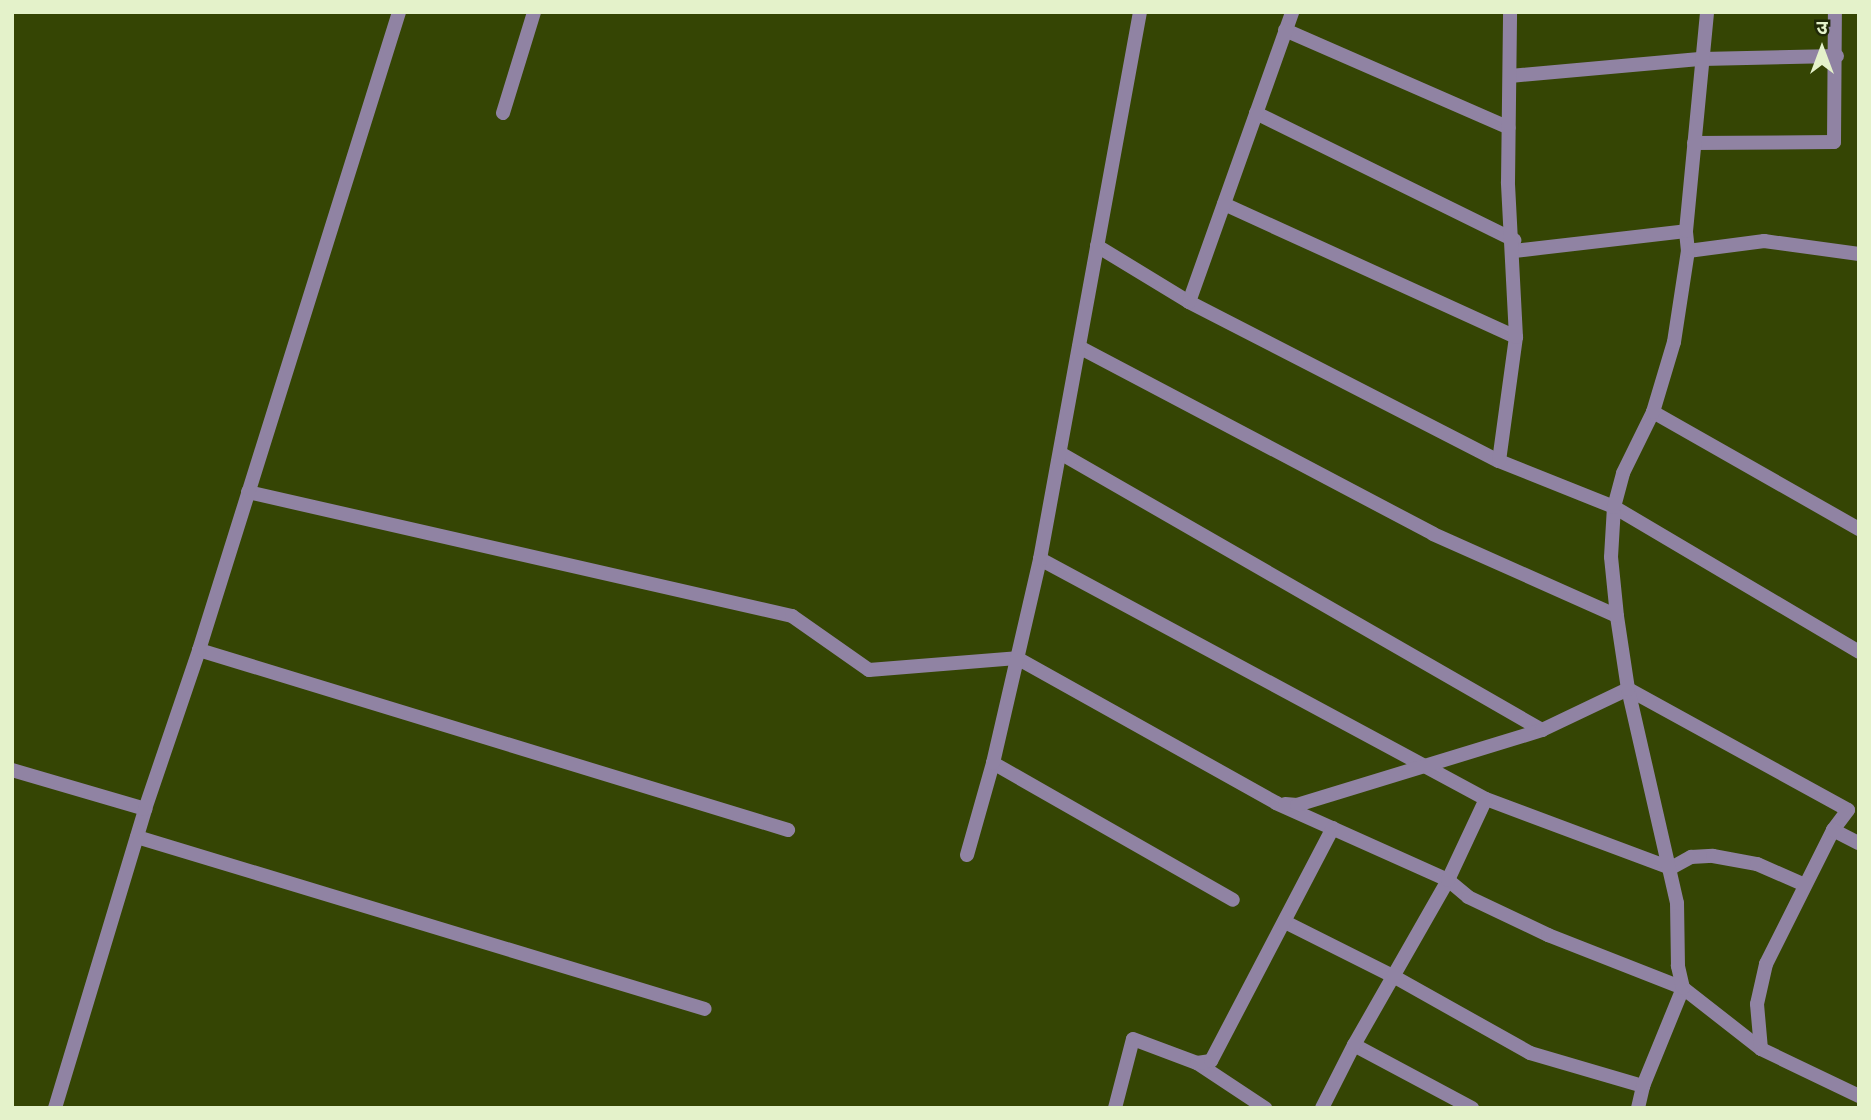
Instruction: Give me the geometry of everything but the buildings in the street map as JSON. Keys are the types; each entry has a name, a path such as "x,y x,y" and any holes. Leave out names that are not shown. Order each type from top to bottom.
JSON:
{"street":[{"path":"55,1108 145,810 199,650 399,12"},
{"path":"503,113 534,12"},
{"path":"967,855 993,763 1040,559 1140,12"},
{"path":"1189,302 1292,12"},
{"path":"1499,461 1516,337 1514,246 1508,182 1510,12"},
{"path":"1638,1108 1643,1086 1683,988 1678,966 1677,903 1671,868 1628,689 1617,616 1611,557 1614,507 1623,473 1653,412 1674,342 1688,251 1686,231 1707,12"},
{"path":"1693,143 1834,142 1837,56 1835,12"},
{"path":"1286,30 1509,128"},
{"path":"1510,76 1702,59 1837,56"},
{"path":"1256,113 1514,246 1686,231"},
{"path":"1224,204 1516,337"},
{"path":"1688,251 1763,241 1859,254"},
{"path":"1097,246 1189,302 1499,461 1614,507 1859,652"},
{"path":"1079,347 1433,534 1617,616"},
{"path":"1653,412 1859,529"},
{"path":"1059,453 1542,730"},
{"path":"248,492 792,616 869,670 1017,658 1276,803 1448,880 1468,897 1548,935 1683,988 1761,1049 1859,1096"},
{"path":"1040,559 1486,799 1671,868 1691,857 1713,856 1757,864 1805,885"},
{"path":"199,650 788,830"},
{"path":"1276,803 1297,806 1425,768 1542,730 1628,689"},
{"path":"1628,689 1848,810 1833,830 1766,964 1757,1004 1761,1049"},
{"path":"993,763 1233,900"},
{"path":"12,770 145,810"},
{"path":"1322,1108 1354,1045 1448,880 1486,799"},
{"path":"1197,1063 1211,1061 1333,828"},
{"path":"1833,830 1859,843"},
{"path":"137,837 705,1009"},
{"path":"1285,922 1393,976 1530,1053 1643,1086"},
{"path":"1115,1108 1133,1039 1197,1063 1265,1108"},
{"path":"1354,1045 1472,1108"}]}
